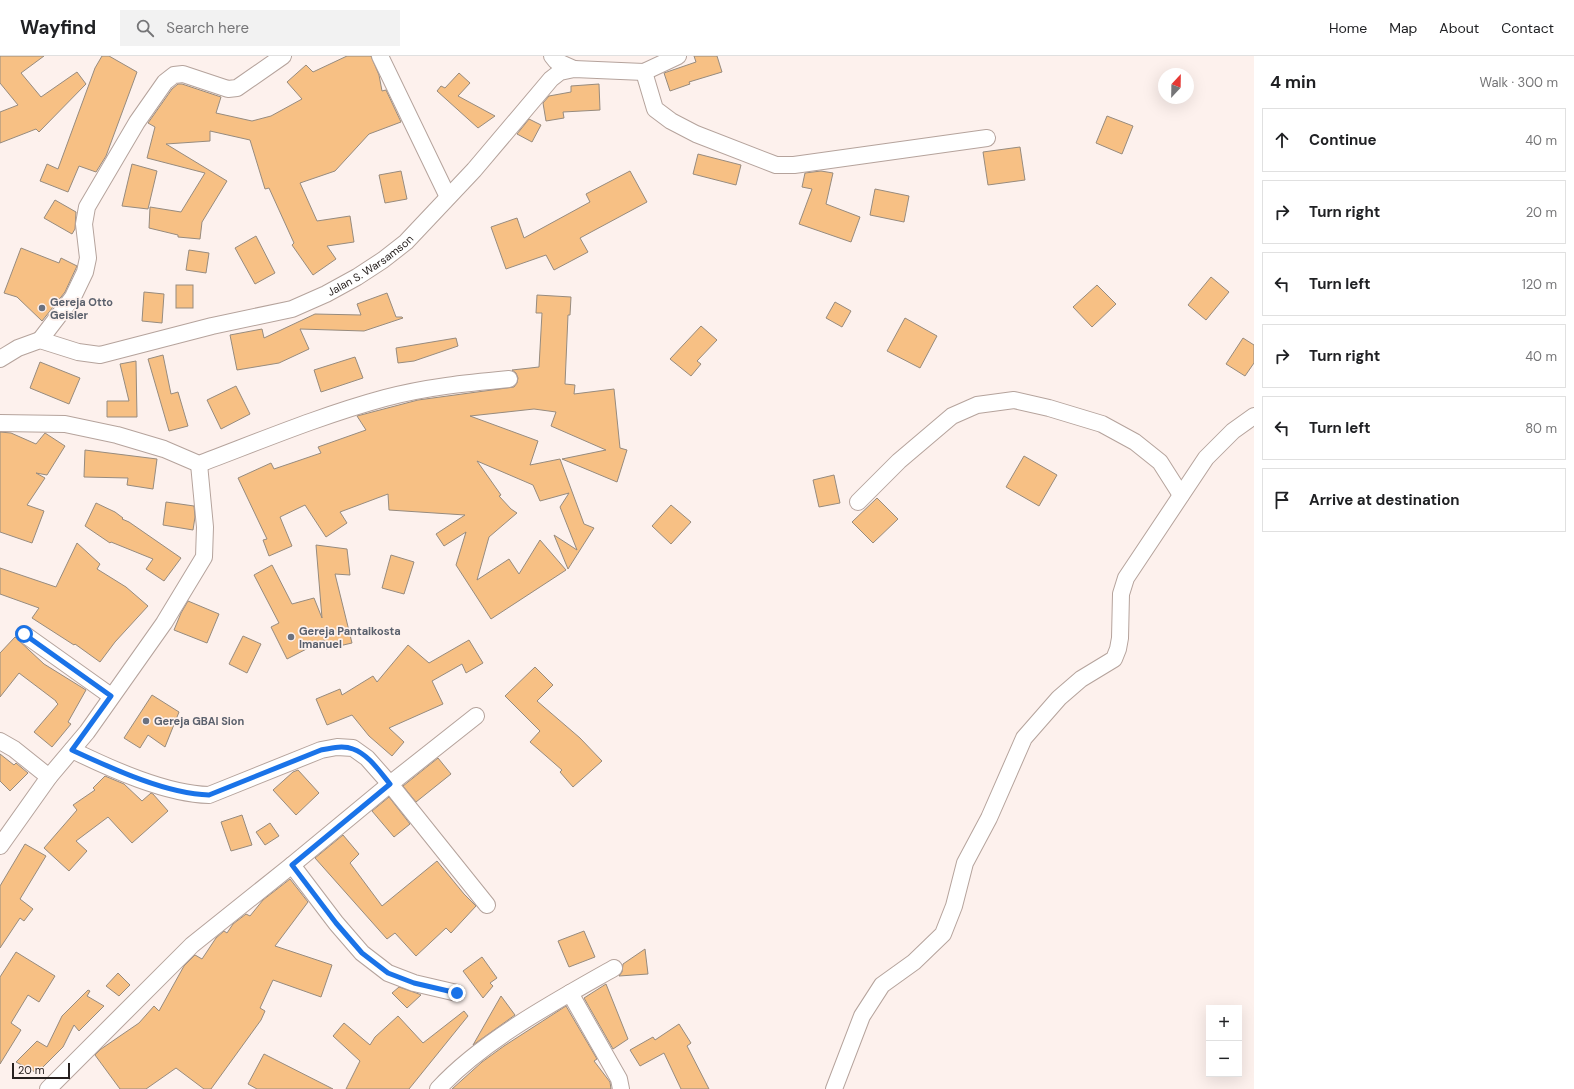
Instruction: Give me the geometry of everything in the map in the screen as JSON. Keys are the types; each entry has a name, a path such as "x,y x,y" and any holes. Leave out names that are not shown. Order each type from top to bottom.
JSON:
{"street":[{"path":"0,359 18,348 40,340 73,298 85,272 88,258 84,224 87,207 137,122 165,82 174,75 183,74 228,89 237,88 283,56"},
{"path":"380,56 448,197"},
{"path":"552,56 556,61 574,69"},
{"name":"Jalan S. Warsamson","path":"40,340 78,352 100,355 212,326 292,309 326,294 383,260 406,242 448,197 551,79 560,72 574,69 644,72 678,56"},
{"path":"644,72 655,109 696,134 776,165 794,165 987,138"},
{"path":"0,423 65,424 117,435 164,449 199,464 316,420 386,398 448,385 509,379"},
{"path":"858,502 899,461 952,416 977,405 1014,400 1049,408 1102,424 1135,442 1160,462 1181,495"},
{"path":"834,1089 862,1016 882,985 914,962 943,934 954,906 965,863 989,818 1024,738 1059,698 1081,678 1114,658 1118,649 1120,638 1121,594 1126,578 1206,458 1233,431 1254,416"},
{"path":"0,846 49,777 72,750 164,623 204,557 205,527 199,464"},
{"path":"24,634 111,696"},
{"path":"48,1089 192,945 476,716"},
{"path":"0,741 14,749 49,777"},
{"path":"72,750 141,779 196,795 209,795 321,750 337,747 353,748 367,758 390,784 487,905"},
{"path":"292,865 336,923 362,953 388,973 414,983 457,993"},
{"path":"438,1089 449,1077 480,1051 570,993 614,968"},
{"path":"570,993 619,1079 621,1089"}],"building":[{"path":"0,56 44,56 21,73 41,97 77,72 86,84 39,132 36,129 0,143 0,112 18,105 0,83"},
{"path":"102,56 109,56 137,72 106,156 96,172 79,166 68,192 40,181 47,164 58,169 95,68"},
{"path":"347,56 371,56 379,75 382,91 386,90 401,122 369,134 335,171 300,183 317,221 350,216 354,242 327,246 336,259 313,275 292,245 294,243 269,188 265,189 250,140 210,131 210,141 166,144 227,181 202,222 200,239 178,237 178,235 149,228 150,207 181,212 205,173 147,158 155,127 148,123 172,89 178,84 182,84 221,97 216,113 252,121 271,116 302,99 287,82 306,65 313,72"},
{"path":"694,56 717,56 722,72 689,82 690,84 670,91 664,73 696,62"},
{"path":"459,73 470,83 458,96 495,116 478,128 437,91 441,86 445,88"},
{"path":"599,84 600,110 563,112 564,118 546,121 543,103 549,96 571,92 571,86"},
{"path":"1107,116 1133,126 1122,154 1096,143"},
{"path":"529,119 541,125 532,142 517,134"},
{"path":"1020,147 1025,180 988,185 983,152"},
{"path":"698,154 741,165 736,185 693,174"},
{"path":"132,164 157,171 148,209 122,206"},
{"path":"401,171 407,199 385,203 379,175"},
{"path":"630,171 647,202 580,238 588,252 554,270 546,255 506,269 491,227 517,218 524,238 590,202 586,194"},
{"path":"821,171 833,173 826,204 860,217 851,242 799,224 812,189 802,187 805,173"},
{"path":"875,189 909,196 904,222 870,215"},
{"path":"55,200 76,212 75,229 72,234 44,218"},
{"path":"256,236 275,273 255,284 235,248"},
{"path":"21,248 59,263 61,258 77,266 65,292 42,321 17,297 4,293"},
{"path":"189,250 209,253 206,273 186,270"},
{"path":"1211,277 1229,292 1206,320 1188,305"},
{"path":"176,285 193,285 193,308 176,308"},
{"path":"1097,285 1116,304 1092,327 1073,307"},
{"path":"144,292 164,294 162,323 142,321"},
{"path":"387,293 396,317 403,318 364,331 300,329 309,349 279,363 237,370 230,335 262,329 264,338 315,314 361,315 357,304"},
{"path":"537,295 571,297 570,315 568,315 565,384 575,385 574,394 614,389 620,448 627,450 617,482 562,459 606,450 551,426 556,412 534,409 470,416 538,441 530,465 560,459 584,524 594,528 568,569 554,535 577,550 560,507 569,493 540,501 533,485 477,461 501,495 499,496 511,509 517,513 489,537 477,580 509,559 519,574 540,540 566,570 491,619 456,565 466,532 444,546 436,534 465,515 389,510 388,494 340,512 347,523 326,537 305,505 280,517 292,546 269,556 263,540 267,539 238,478 271,463 274,469 321,453 318,447 366,430 357,416 418,400 514,387 518,378 516,373 512,370 539,367 542,313 536,313"},
{"path":"835,302 851,311 842,327 826,318"},
{"path":"905,318 937,336 920,368 887,351"},
{"path":"701,326 717,340 697,361 701,364 691,376 670,359"},
{"path":"456,338 458,346 414,361 398,363 396,348"},
{"path":"1243,338 1254,345 1254,363 1245,376 1226,364"},
{"path":"163,355 171,394 178,392 188,426 169,431 148,359"},
{"path":"355,357 363,378 321,392 314,370"},
{"path":"136,361 137,417 107,417 107,401 129,401 120,364"},
{"path":"40,362 80,378 69,404 30,388"},
{"path":"236,386 250,414 221,429 207,400"},
{"path":"0,432 11,433 36,444 45,433 65,446 47,475 36,473 45,478 27,505 44,511 32,543 0,532"},
{"path":"85,450 157,459 153,489 127,485 128,478 84,477"},
{"path":"1024,456 1057,475 1039,506 1006,487"},
{"path":"834,475 840,503 819,507 813,480"},
{"path":"877,498 898,519 873,543 852,522"},
{"path":"166,502 194,506 195,517 193,530 163,525"},
{"path":"96,503 115,512 123,518 122,519 129,522 181,558 164,581 146,569 153,559 111,542 110,543 85,526"},
{"path":"671,505 691,522 671,544 652,526"},
{"path":"77,543 100,564 97,569 126,587 148,606 115,642 100,662 75,644 74,645 32,618 39,608 0,594 0,568 56,587"},
{"path":"316,545 347,549 350,575 335,574 352,643 326,649 324,640 287,659 271,627 279,623 254,575 272,565 292,604 314,598 322,618"},
{"path":"391,555 414,562 404,594 382,588"},
{"path":"188,601 219,614 207,643 174,630"},
{"path":"243,636 261,644 247,673 229,664"},
{"path":"15,637 44,664 86,690 68,722 71,724 52,747 34,732 58,704 56,701 19,673 0,697 0,653"},
{"path":"469,640 483,663 466,673 462,664 432,681 443,704 389,728 404,742 392,756 369,736 352,715 327,725 316,699 340,689 342,695 373,676 377,682 408,645 429,663"},
{"path":"535,667 553,685 537,701 580,738 602,761 573,787 560,772 562,770 530,742 540,731 505,696"},
{"path":"152,695 179,712 165,747 148,735 140,748 124,738"},
{"path":"0,754 14,765 16,763 28,773 10,791 0,781"},
{"path":"438,758 451,774 416,802 403,786"},
{"path":"298,770 319,793 296,815 273,790 293,772"},
{"path":"105,776 124,784 142,801 151,793 153,794 168,811 132,843 108,817 76,841 87,851 69,871 44,848 77,810 73,805 95,790 93,788"},
{"path":"389,797 410,824 394,837 372,811"},
{"path":"242,815 252,845 231,851 221,822"},
{"path":"270,823 279,836 265,845 256,832"},
{"path":"343,835 359,854 350,863 382,906 437,861 464,894 476,906 451,933 446,928 416,956 395,933 387,939 315,858"},
{"path":"25,844 46,856 20,899 33,909 24,921 20,918 0,948 0,886"},
{"path":"290,879 308,902 275,946 332,965 321,997 273,980 260,1008 265,1011 261,1020 211,1089 204,1089 176,1068 146,1089 120,1089 95,1055 101,1049 139,1023 154,1006 159,1011 184,966 195,955 202,959 216,938 224,931 227,933 233,924 246,914 250,916 263,900"},
{"path":"584,931 595,957 569,967 558,941"},
{"path":"645,949 648,974 619,976 622,972 623,964"},
{"path":"16,952 55,976 39,1002 28,995 11,1023 21,1030 0,1064 0,977"},
{"path":"482,957 497,978 490,983 493,986 483,998 463,971"},
{"path":"118,973 130,985 119,996 106,986"},
{"path":"606,984 628,1039 613,1049 584,998"},
{"path":"399,987 421,995 407,1008 392,993"},
{"path":"88,990 90,991 87,996 104,1006 79,1031 74,1025 63,1047 37,1073 16,1062 37,1041 47,1047 62,1016"},
{"path":"501,996 515,1015 473,1045"},
{"path":"566,1006 597,1059 594,1061 610,1082 611,1089 452,1089 482,1062"},
{"path":"464,1011 468,1016 409,1089 346,1089 360,1061 333,1036 344,1023 370,1045 375,1037 398,1016 423,1043"},
{"path":"679,1024 691,1043 687,1046 709,1089 681,1089 664,1053 640,1066 630,1050 653,1037 655,1040"},
{"path":"264,1054 333,1089 257,1089 248,1084"}],"place":[{"name":"Gereja Otto Geisler","path":"42,308"},
{"name":"Gereja Pantaikosta Imanuel","path":"291,637"},
{"name":"Gereja GBAI Sion","path":"146,721"}],"route":[{"path":"24,634 111,696 87,732 72,750 141,779 196,795 209,795 321,750 337,747 353,748 367,758 390,784 292,865 336,923 362,953 388,973 414,983 457,993"}]}
